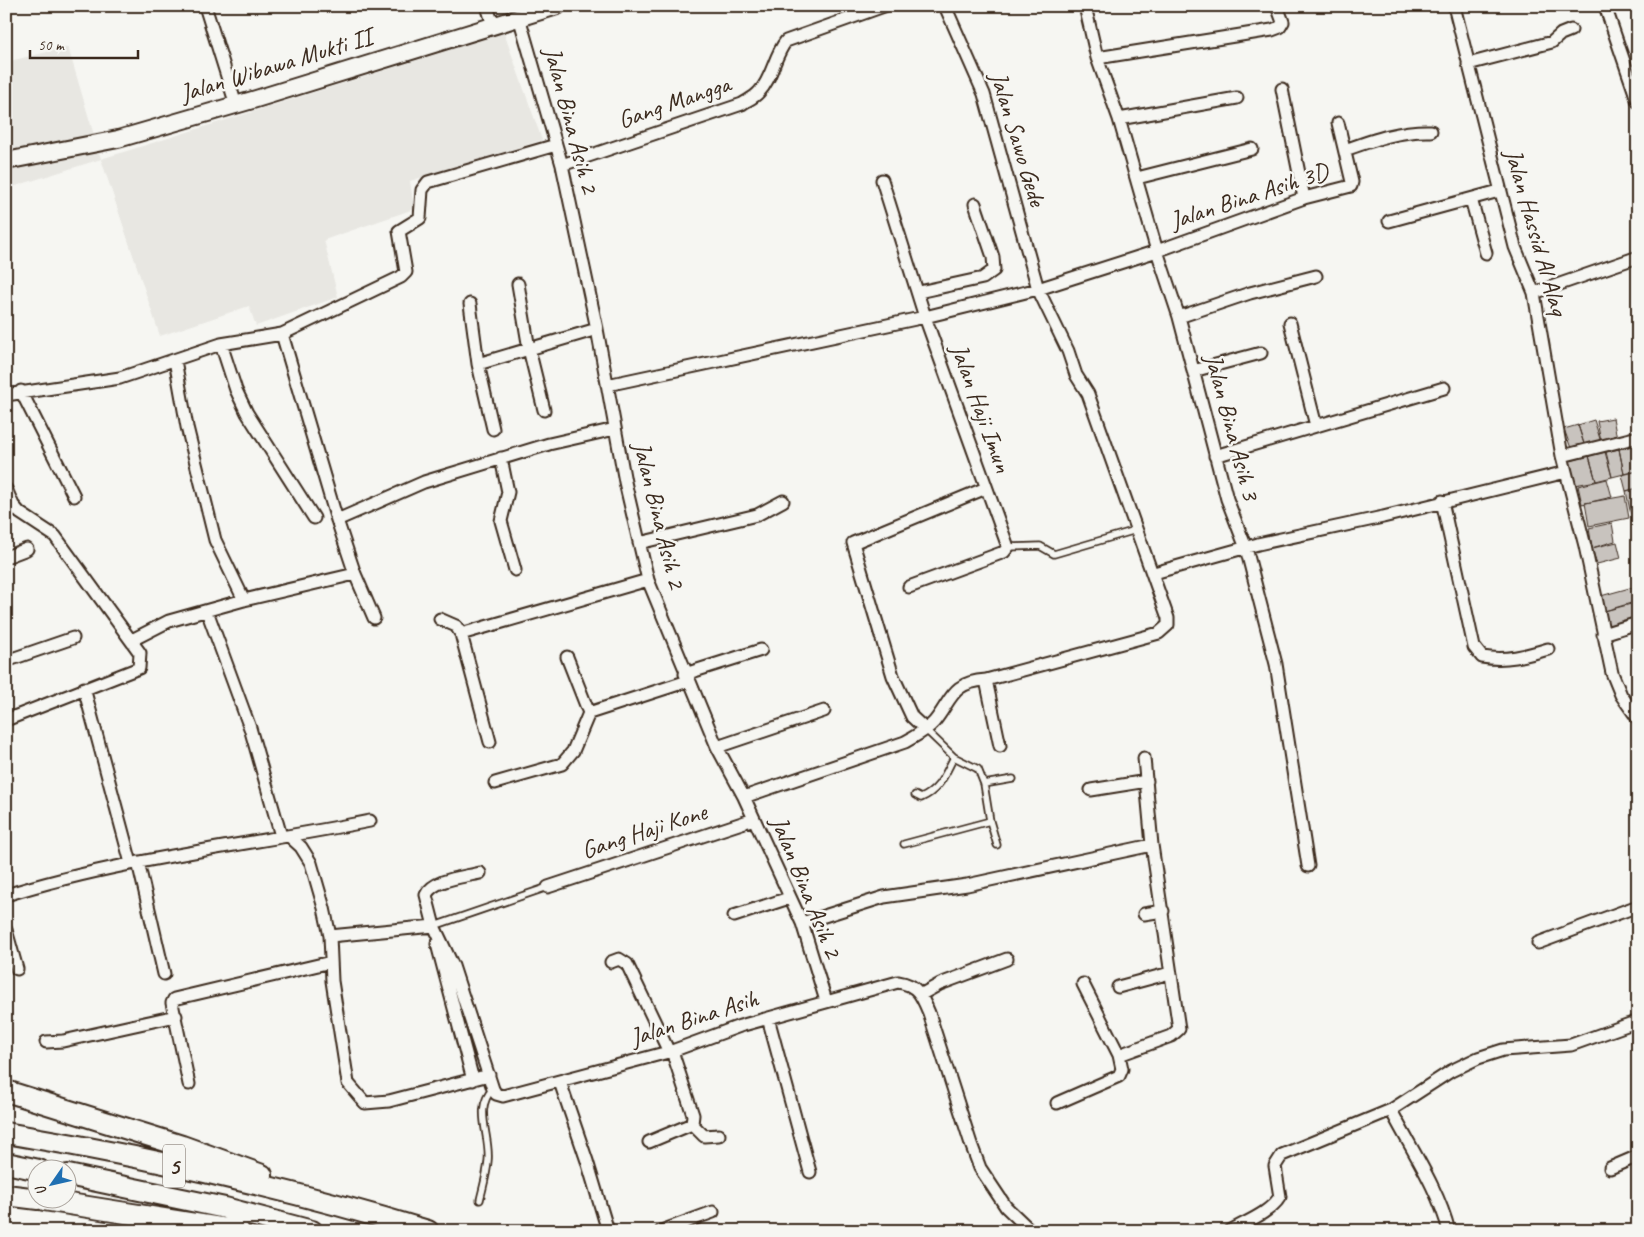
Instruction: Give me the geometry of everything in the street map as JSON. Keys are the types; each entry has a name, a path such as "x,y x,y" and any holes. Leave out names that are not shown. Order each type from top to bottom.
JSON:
{"highway":[{"path":"6,1091 182,1146 342,1204"},
{"name":"5","path":"6,1133 93,1148 342,1204 428,1231"},
{"path":"6,1163 28,1168"},
{"name":"5","path":"78,1177 225,1208 312,1231"},
{"path":"6,1195 28,1197"},
{"path":"78,1205 239,1231"}],"main road":[{"name":"Jalan Wibawa Mukti II","path":"6,161 118,139 236,105 557,6"}],"street":[{"path":"205,6 236,105"},
{"path":"487,6 493,25"},
{"name":"Gang Mangga","path":"562,165 742,104 760,91 771,71 777,53 786,41 884,6"},
{"name":"Jalan Sawo Gede","path":"926,730 935,721 950,696 955,691 974,681 986,680 1159,633 1168,625 1168,618 1154,573 1136,530 1088,394 1076,375 1068,351 1038,289 984,94 945,6"},
{"name":"Jalan Bina Asih 3","path":"1085,6 1097,58 1138,178 1157,251 1179,317 1227,500 1246,548 1280,684 1308,866"},
{"path":"1097,58 1272,30 1280,27 1283,22 1277,6"},
{"name":"Jalan Hassid Al Alaq","path":"1454,6 1499,191 1515,247 1534,293 1550,377 1562,456 1603,634 1608,647 1612,673 1621,695 1638,719"},
{"path":"1606,6 1638,102"},
{"name":"Jalan Bina Asih 2","path":"519,17 562,165 597,330 615,429 648,580 717,747 744,797 802,923 826,1000"},
{"path":"1468,64 1552,42 1561,34 1571,30"},
{"path":"1282,88 1304,198"},
{"path":"1119,119 1237,98"},
{"name":"Jalan Bina Asih 3D","path":"607,385 925,317 1038,289 1157,251 1304,198 1350,186 1352,182 1338,123"},
{"path":"1345,150 1382,136 1413,130 1431,131"},
{"path":"6,395 21,391 120,378 221,344 282,334 401,277 406,272 399,232 420,218 422,190 428,182 556,145"},
{"path":"1138,178 1252,149"},
{"name":"Jalan Haji Imun","path":"882,180 919,292 925,317 1008,547"},
{"path":"1389,221 1499,191"},
{"path":"1471,199 1486,253"},
{"path":"919,292 983,278 994,270 993,257 975,204"},
{"path":"1534,293 1638,257"},
{"path":"1179,317 1250,293 1316,276"},
{"path":"518,284 529,350 544,410"},
{"path":"470,304 478,364 493,429"},
{"path":"1290,323 1316,426"},
{"path":"478,364 597,330"},
{"path":"282,334 337,520 355,574 374,618"},
{"path":"221,344 236,390 246,413 314,518"},
{"path":"1193,371 1261,353"},
{"path":"175,360 186,427 215,540 244,600"},
{"path":"1215,456 1444,388"},
{"path":"21,391 74,496"},
{"path":"337,520 424,482 501,458 615,429"},
{"path":"1562,456 1638,437"},
{"path":"501,458 508,492 501,521 514,570"},
{"path":"1154,573 1246,548 1566,472"},
{"path":"744,797 905,742 926,730 912,716 893,676 853,544 986,488"},
{"path":"6,489 13,505 20,513 55,536 140,653 139,668 6,720"},
{"path":"639,543 750,516 772,509 783,501"},
{"path":"1442,501 1474,647 1482,657 1503,659 1520,657 1548,649"},
{"path":"909,587 1004,552 1008,547"},
{"path":"6,557 27,549"},
{"path":"132,640 169,621 244,600 355,574"},
{"path":"461,634 648,580"},
{"path":"207,610 250,728 286,837 306,855 315,873 330,936 332,981 348,1083 365,1103 389,1101 488,1075"},
{"path":"440,619 456,626 461,634 490,742"},
{"path":"1603,634 1638,623"},
{"path":"6,661 73,638"},
{"path":"589,713 761,650"},
{"path":"494,783 562,764 573,751 589,713 567,657"},
{"path":"986,680 1000,746"},
{"path":"84,688 164,974"},
{"path":"717,747 824,711"},
{"path":"1118,1055 1171,1036 1179,1029 1152,845 1144,758"},
{"path":"1091,790 1147,781"},
{"name":"Gang Haji Kone","path":"548,887 754,819"},
{"path":"6,895 134,863 370,821"},
{"path":"802,923 884,897 967,885 1152,845"},
{"path":"480,873 441,883 428,891 426,896 434,926 453,966 493,1088"},
{"path":"734,916 789,898"},
{"path":"1538,944 1638,906"},
{"path":"1144,914 1163,911"},
{"path":"330,936 434,926"},
{"path":"6,930 17,969"},
{"path":"437,944 473,1080"},
{"path":"1007,959 940,984 922,994 970,1144 988,1182 1006,1207 1027,1227"},
{"path":"611,962 619,960 627,964 640,988 670,1052 693,1115 692,1124"},
{"path":"189,1084 172,1003 178,997 331,962"},
{"path":"1118,987 1170,973"},
{"name":"Jalan Bina Asih","path":"493,1088 496,1094 503,1096 560,1082 670,1052 826,1000 898,982 909,984 922,994"},
{"path":"1057,1103 1119,1076 1122,1069 1118,1055 1083,984"},
{"path":"46,1042 64,1041 176,1016"},
{"path":"768,1018 810,1172"},
{"path":"1230,1231 1274,1206 1280,1197 1275,1166 1282,1155 1391,1110 1451,1071 1478,1058 1503,1050 1571,1045 1638,1021"},
{"path":"560,1082 587,1160 608,1231"},
{"path":"1391,1110 1417,1157 1446,1219 1449,1231"},
{"path":"692,1124 704,1136 719,1135"},
{"path":"649,1142 692,1124"},
{"path":"1610,1168 1638,1156"},
{"path":"661,1231 713,1212"}],"lane":[{"path":"1008,547 1040,546 1054,554 1136,530"},
{"path":"926,730 954,757 978,769 984,784 990,821 997,845"},
{"path":"915,795 921,798 932,794 940,784 954,757"},
{"path":"984,784 1013,779"},
{"path":"904,844 990,821"},
{"path":"434,926 548,887"},
{"path":"480,1200 489,1160 489,1143 483,1112 484,1103 493,1088"}],"shaded area":[{"path":"504,33 542,140 410,181 414,209 324,240 338,297 256,326 249,306 160,336 101,159"},
{"path":"68,47 101,159 6,189 6,62"}],"building":[{"path":"1613,418 1617,439 1601,442 1597,421"},
{"path":"1594,420 1601,442 1585,447 1578,425"},
{"path":"1578,425 1585,447 1572,451 1564,429"},
{"path":"1638,445 1638,471 1624,474 1619,449"},
{"path":"1619,449 1624,474 1612,477 1606,452"},
{"path":"1605,452 1612,477 1596,481 1589,456"},
{"path":"1589,456 1596,481 1575,485 1570,461"},
{"path":"1638,471 1638,488 1626,491 1622,475"},
{"path":"1607,479 1612,497 1582,504 1578,486"},
{"path":"1638,488 1638,518 1632,520 1626,491"},
{"path":"1625,496 1629,518 1589,526 1585,503"},
{"path":"1612,523 1615,541 1592,548 1589,528"},
{"path":"1617,542 1621,558 1597,564 1592,548"},
{"path":"1637,586 1638,601 1601,612 1597,597"},
{"path":"1631,604 1635,620 1606,628 1601,612"}]}
